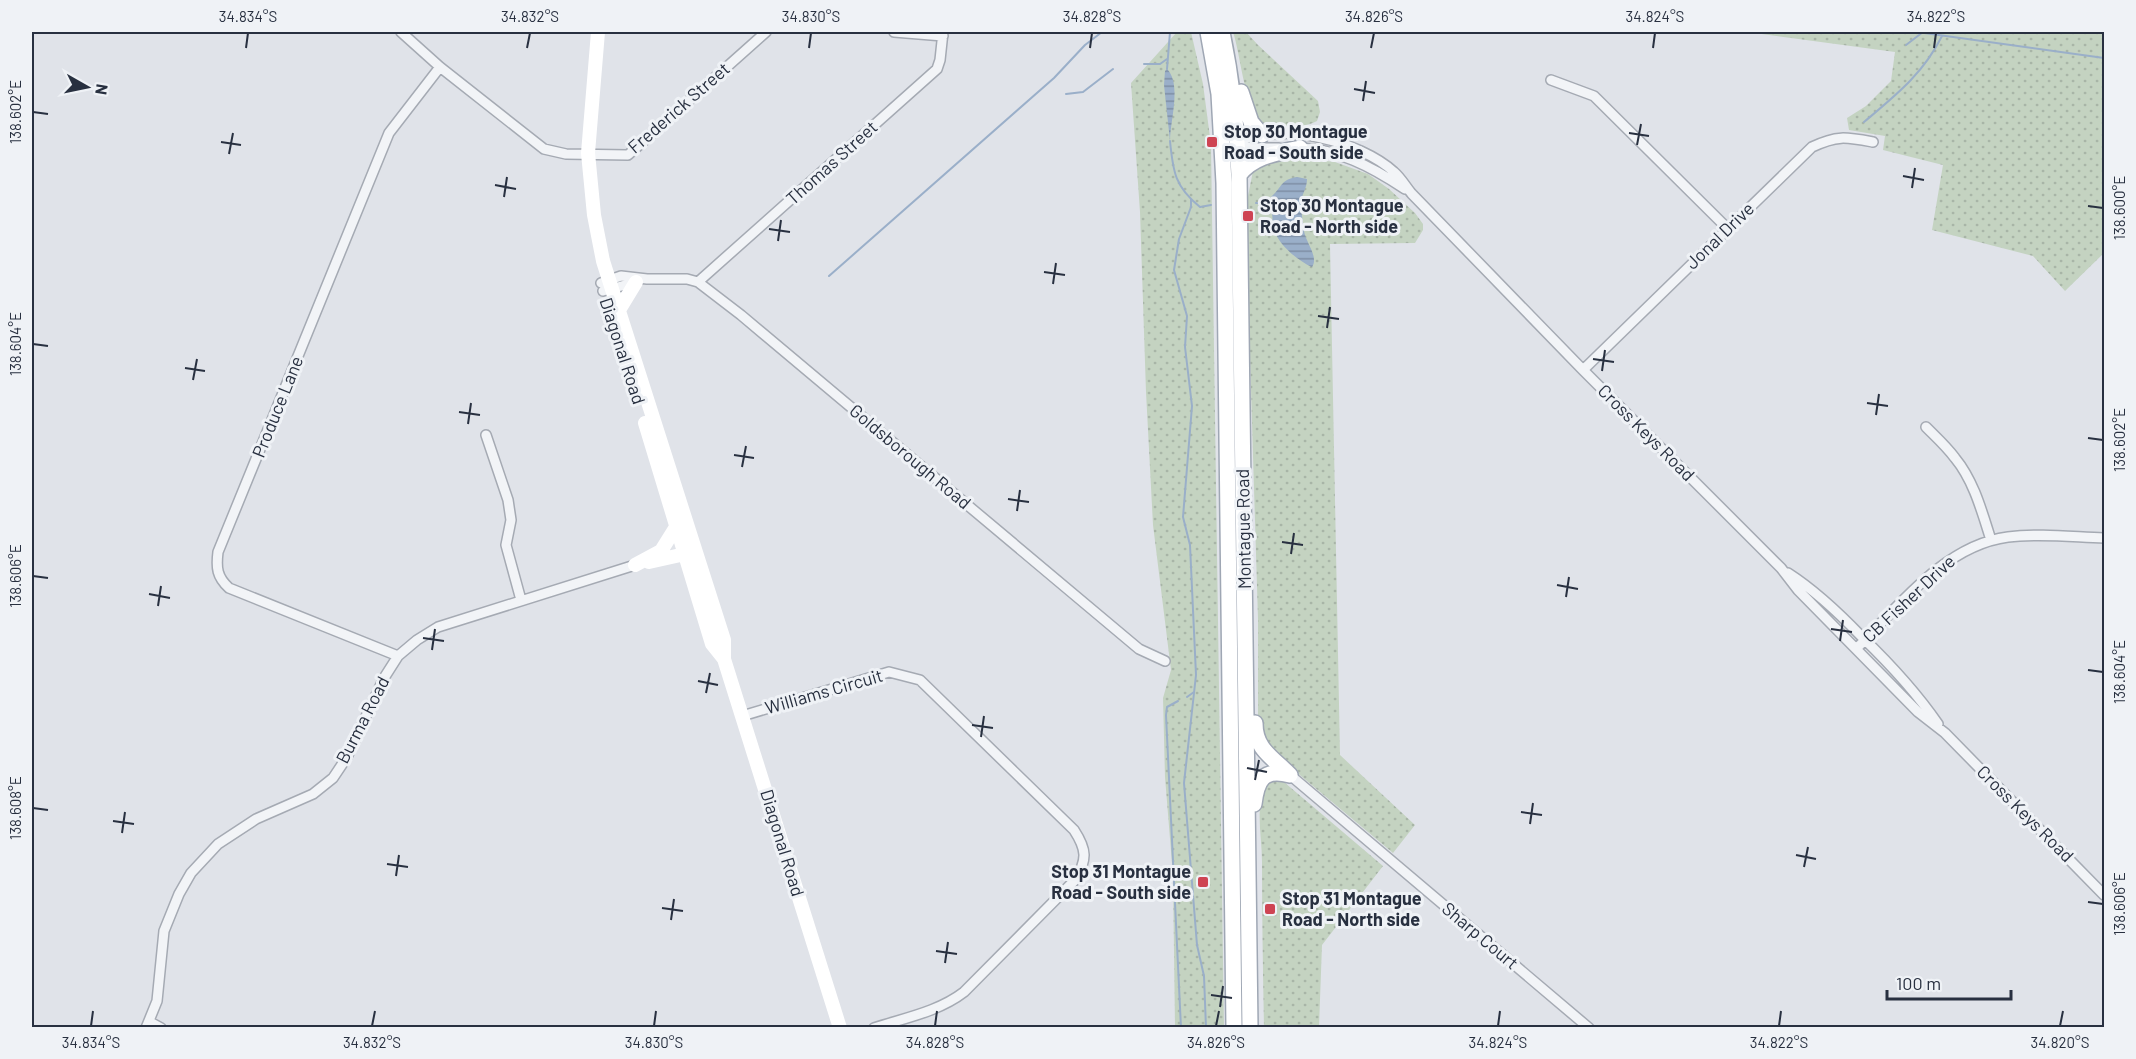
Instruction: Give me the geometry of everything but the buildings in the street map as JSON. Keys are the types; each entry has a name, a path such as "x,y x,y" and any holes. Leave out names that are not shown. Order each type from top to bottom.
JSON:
{"main road":[{"name":"Montague Road","path":"1208,32 1219,94 1223,140 1234,1028"},
{"name":"Montague Road","path":"1223,32 1232,79 1239,176 1250,1028"},
{"path":"1223,32 1233,52 1246,111 1254,127 1262,135"},
{"path":"1219,94 1226,119 1238,142 1231,152 1225,232"},
{"path":"1239,176 1252,162 1272,154 1300,148"},
{"path":"1245,656 1254,706 1256,737 1263,749 1290,775"},
{"path":"1248,840 1256,792 1261,779 1267,774 1290,775"}],"street":[{"path":"401,32 440,67 544,149 566,154 584,153"},
{"name":"Diagonal Road","path":"584,153 581,122 589,32"},
{"name":"Diagonal Road","path":"598,32 584,153 583,205 593,260 619,310 682,527"},
{"name":"Frederick Street","path":"584,153 628,155 766,32"},
{"path":"894,32 943,34"},
{"name":"Thomas Street","path":"698,282 937,69 943,34"},
{"name":"Produce Lane","path":"398,656 229,588 221,580 216,568 218,552 388,133 440,67"},
{"path":"1551,80 1594,96 1727,228"},
{"name":"Cross Keys Road","path":"1238,142 1248,137 1262,135 1313,136 1351,147 1396,173 1412,194 1583,370 1782,568 1830,605 1865,639 1909,685 1945,733 2104,895"},
{"name":"Jonal Drive","path":"1583,370 1812,147 1829,139 1848,137 1873,142"},
{"name":"Cross Keys Road","path":"1238,142 1253,148 1300,148 1331,152 1359,162 1412,194"},
{"path":"606,286 641,281 687,279 698,282"},
{"path":"619,310 641,281"},
{"name":"Goldsborough Road","path":"698,282 741,315 1139,649 1165,661"},
{"name":"Diagonal Road","path":"606,286 647,429 723,640 724,659 840,1028"},
{"path":"1926,427 1955,458 1965,473 1991,540"},
{"path":"486,435 507,500 511,520 506,545 522,600"},
{"path":"635,565 685,554 682,527"},
{"path":"635,565 661,551 682,527"},
{"name":"CB Fisher Drive","path":"1856,649 1946,562 1970,548 1991,540 2020,536 2104,538"},
{"name":"Diagonal Road","path":"685,554 712,644 724,659"},
{"name":"Burma Road","path":"148,1025 157,1002 164,931 179,894 191,873 218,844 256,819 313,794 333,778 347,757 380,686 398,656 417,640 438,627 635,565"},
{"name":"Cross Keys Road","path":"1782,568 1798,590 1918,712 1945,733"},
{"name":"Williams Circuit","path":"742,716 889,672 920,680 1074,830 1082,842 1085,855 1077,879 964,992 953,1001 937,1008 874,1028"},
{"name":"Sharp Court","path":"1290,775 1589,1028"},
{"path":"148,1025 161,1028"}],"green space":[{"path":"1177,32 1191,32 1203,84 1211,145 1224,1027 1175,1027 1173,876 1165,777 1163,698 1171,670 1153,525 1140,212 1131,83"},
{"path":"1233,32 1246,32 1318,101 1320,112 1317,121 1291,126 1269,125 1259,120 1246,92"},
{"path":"1747,32 2104,32 2104,253 2065,291 2033,256 1932,230 1943,165 1883,150 1885,136 1849,130 1847,118 1866,106 1891,81 1895,52"},
{"path":"1290,157 1335,162 1368,174 1389,189 1415,213 1423,224 1423,230 1415,243 1330,244 1340,755 1415,825 1393,853 1264,745 1258,731 1258,619 1248,292 1248,196 1253,171 1265,163"},
{"path":"1277,779 1284,782 1383,866 1322,945 1319,1027 1264,1028 1260,804 1265,785"}],"water":[{"path":"1167,69 1174,84 1175,93 1170,141 1164,85"},
{"path":"1297,177 1307,179 1301,206 1305,236 1314,259 1312,267 1295,257 1276,236 1272,213 1263,203 1285,182"}],"waterway":[{"path":"829,276 1054,78 1085,45 1102,32"},
{"path":"1167,69 1170,32"},
{"path":"1917,32 2104,58"},
{"path":"1906,45 1923,32"},
{"path":"1864,122 1917,73 1942,36"},
{"path":"1144,64 1160,64 1167,59"},
{"path":"1066,94 1083,92 1113,69"},
{"path":"1170,141 1172,162 1180,186 1200,207 1211,205"},
{"path":"1191,199 1191,207 1179,239 1174,270 1187,316 1185,347 1192,406 1183,517 1190,545 1196,675 1184,783 1197,945 1204,976 1206,1028"},
{"path":"1256,203 1263,203"},
{"path":"1187,697 1194,692"},
{"path":"1178,701 1167,707 1166,715 1181,1028"}],"place":[{"name":"Stop 30 Montague Road - South side","path":"1212,142"},
{"name":"Stop 30 Montague Road - North side","path":"1248,216"},
{"name":"Stop 31 Montague Road - South side","path":"1203,882"},
{"name":"Stop 31 Montague Road - North side","path":"1270,909"}]}
